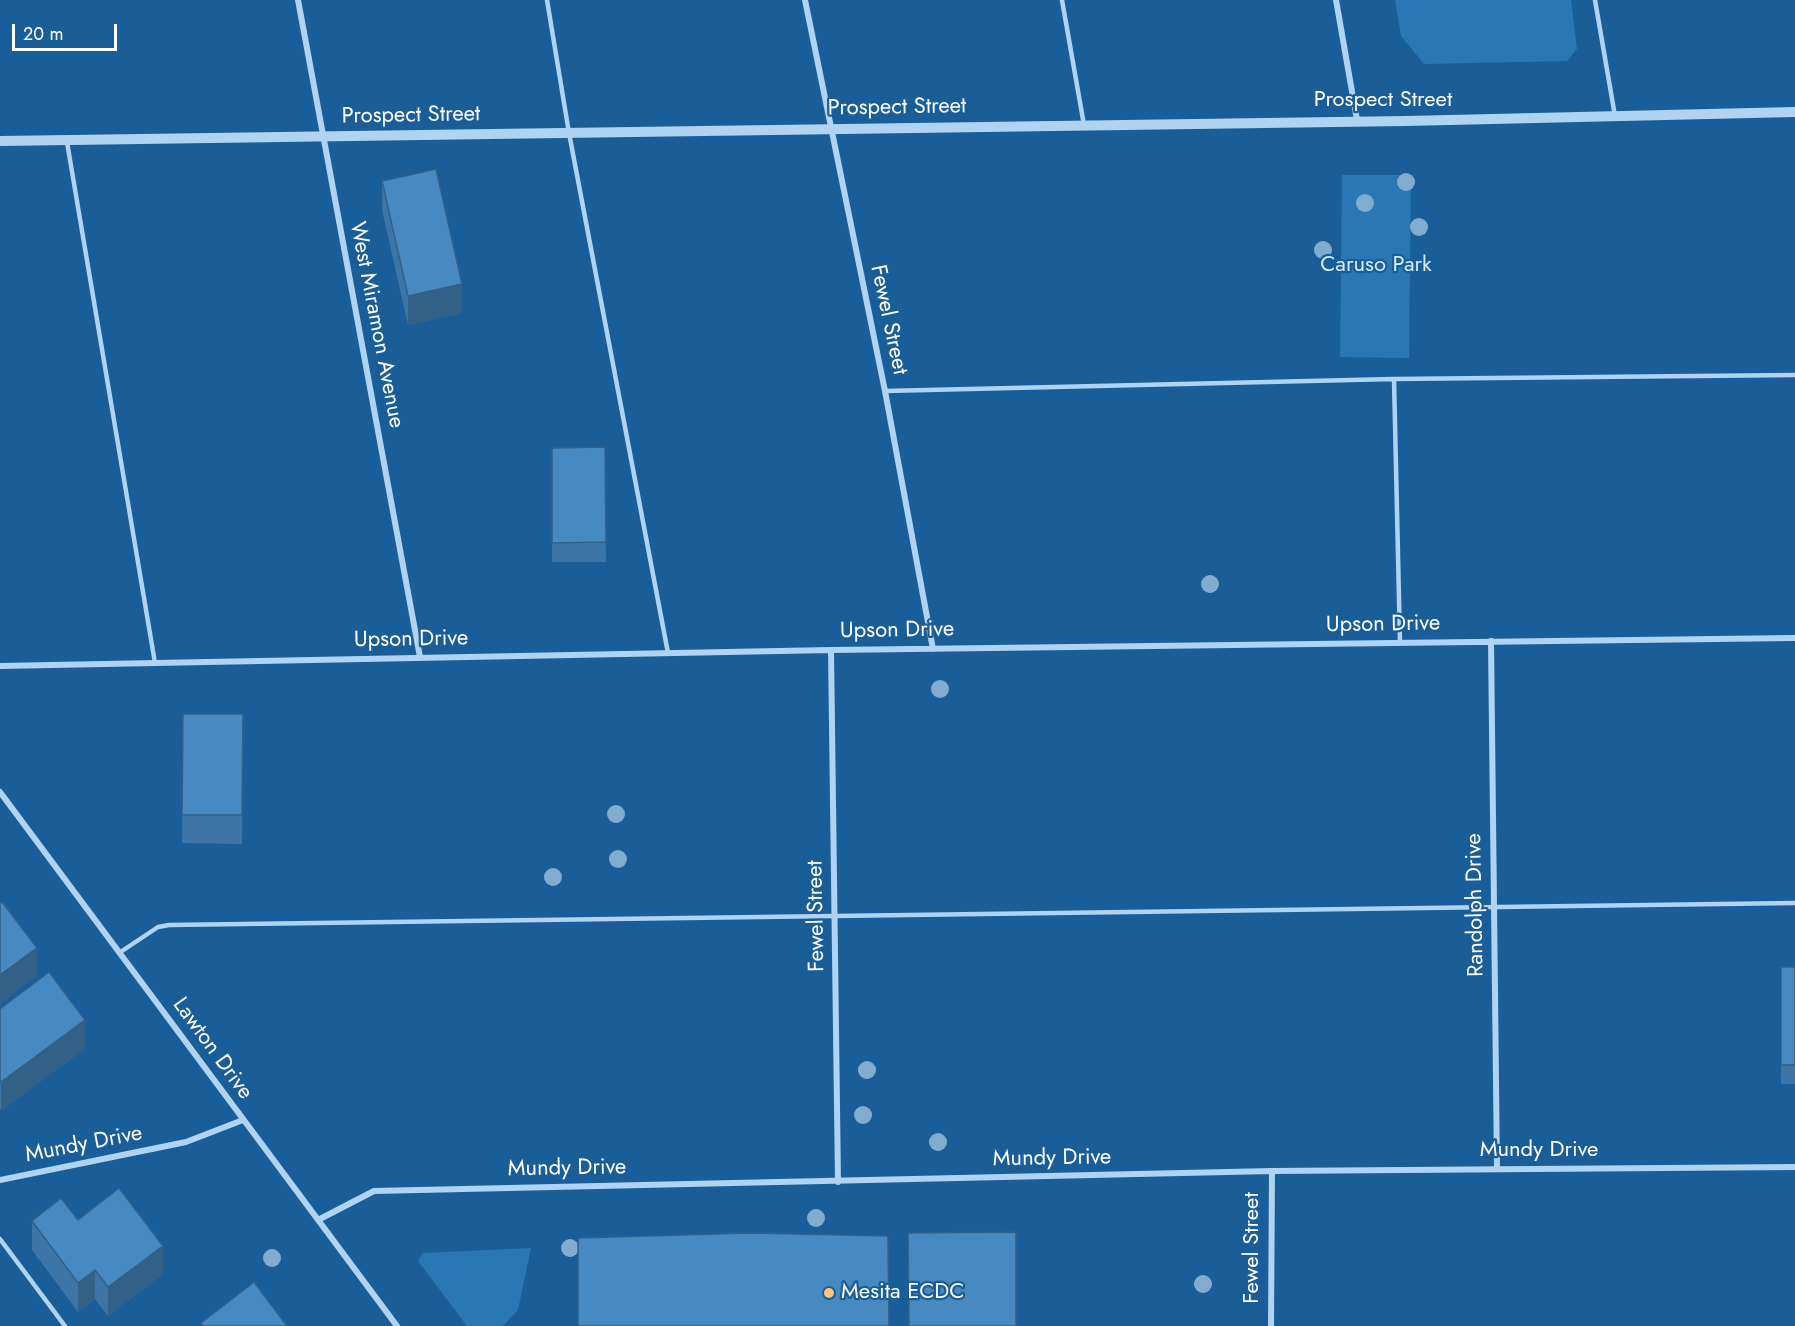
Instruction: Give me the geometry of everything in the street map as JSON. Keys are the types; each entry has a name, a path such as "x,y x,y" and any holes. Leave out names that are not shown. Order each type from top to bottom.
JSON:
{"street":[{"name":"West Miramon Avenue","path":"298,0 420,657"},
{"name":"Fewel Street","path":"805,0 829,128 885,391 933,649"},
{"path":"1336,0 1357,120"},
{"name":"Prospect Street","path":"0,141 1795,112"},
{"name":"Upson Drive","path":"0,666 831,650 1795,638"},
{"name":"Randolph Drive","path":"1491,641 1497,1169"},
{"name":"Fewel Street","path":"831,650 838,1182"},
{"name":"Lawton Drive","path":"0,792 397,1326"},
{"name":"Mundy Drive","path":"0,1180 186,1142 243,1120"},
{"name":"Mundy Drive","path":"318,1220 374,1191 1272,1171 1795,1167"},
{"name":"Fewel Street","path":"1271,1326 1272,1171"}],"lane":[{"path":"547,0 569,133 668,653"},
{"path":"1062,0 1084,125"},
{"path":"1595,0 1615,116"},
{"path":"67,140 154,663"},
{"path":"885,391 1394,379 1795,375"},
{"path":"1394,379 1400,643"},
{"path":"119,953 159,927 169,925 1795,903"},
{"path":"0,1239 66,1326"}],"green space":[{"path":"1395,0 1571,0 1577,49 1567,61 1424,64 1401,36"},
{"name":"Caruso Park","path":"1342,175 1411,175 1409,358 1340,357"},
{"path":"531,1248 518,1310 503,1326 467,1326 418,1261 423,1253"}],"building":[{"path":"436,169 462,284 408,296 382,181"},
{"path":"605,447 606,542 552,543 552,448"},
{"path":"183,714 243,714 242,815 182,815"},
{"path":"2,902 37,948 0,975 0,903"},
{"path":"1781,967 1795,967 1795,1065 1781,1065"},
{"path":"49,972 85,1020 1,1082 0,1009"},
{"path":"119,1188 163,1246 108,1287 95,1270 78,1283 32,1221 61,1198 78,1220"},
{"path":"1016,1232 1016,1326 909,1326 908,1233"},
{"path":"750,1233 888,1236 889,1326 578,1326 578,1238"},
{"path":"254,1282 287,1326 203,1326 201,1323"}],"place":[{"name":"Mesita ECDC","path":"829,1293"}]}
